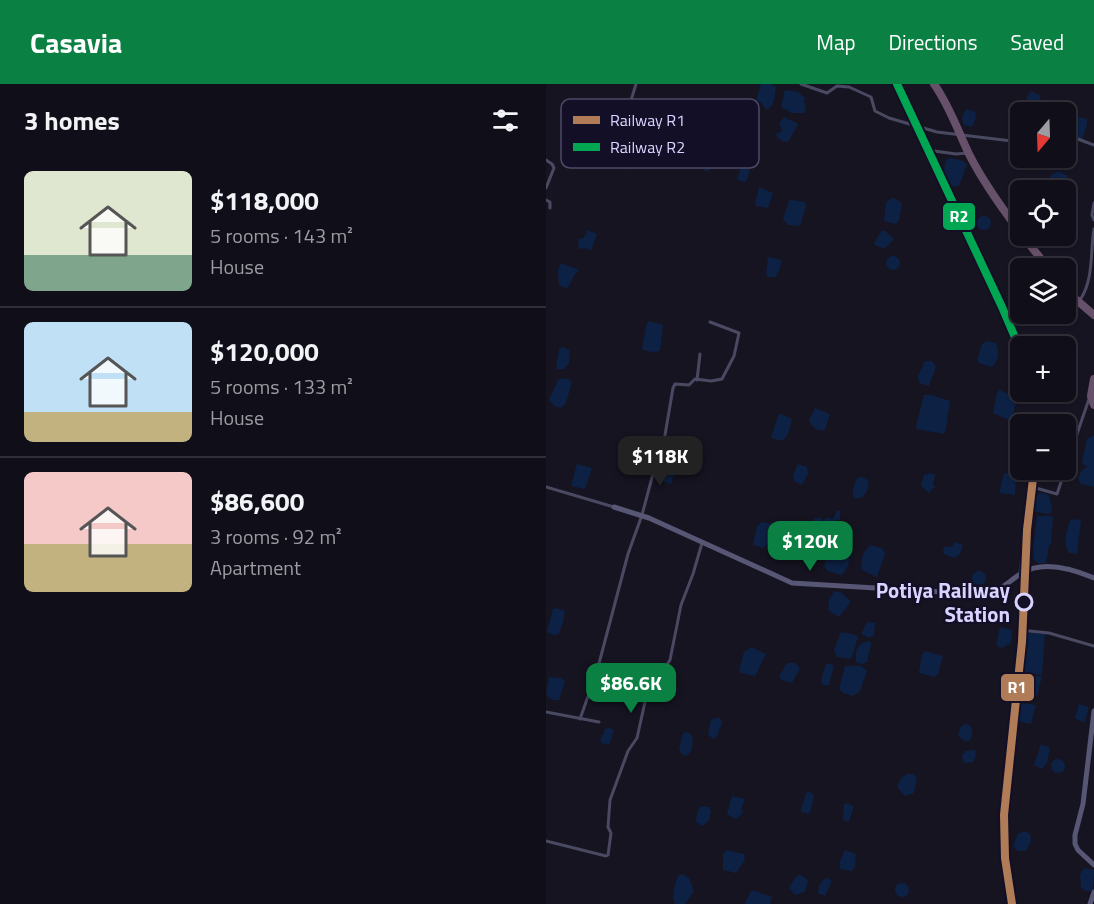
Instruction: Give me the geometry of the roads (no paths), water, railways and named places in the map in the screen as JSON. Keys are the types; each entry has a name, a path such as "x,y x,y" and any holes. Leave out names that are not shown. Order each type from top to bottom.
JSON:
{"highway":[{"path":"934,84 988,189 1010,219"},
{"path":"1031,246 1040,258"},
{"path":"1078,302 1094,315"},
{"path":"1094,379 1091,392 1094,405"}],"street":[{"path":"631,99 636,84"},
{"path":"801,84 827,93 837,86 849,87 871,97 873,110 884,116 938,132 1010,141"},
{"path":"1076,140 1094,145"},
{"path":"934,151 968,153"},
{"path":"546,160 554,168 546,188"},
{"path":"546,200 551,205 550,208"},
{"path":"1094,203 1092,214 1094,220"},
{"path":"1078,302 1084,294 1089,275 1094,229"},
{"path":"1089,275 1094,276"},
{"path":"580,719 597,671 628,554 664,441 673,388 675,384 689,385 697,380 711,381 723,378 737,346 739,333 710,322"},
{"path":"697,380 699,354"},
{"path":"1076,436 1091,392"},
{"path":"1020,574 1029,490 1036,489 1057,494 1061,480"},
{"path":"546,487 642,515 792,582 976,594 991,593 1004,587 1020,574 1040,566 1078,571 1094,578"},
{"path":"546,841 608,855 612,791 628,751 637,738 645,702 653,696 661,674 670,660 681,605 702,541"},
{"path":"1020,630 1049,633 1094,646"},
{"path":"1094,711 1083,804 1075,835 1075,844 1094,865"},
{"path":"546,712 599,722"},
{"path":"1090,904 1094,892"}],"water":[{"path":"761,84 776,87 773,104 768,109 765,109 759,99 756,99"},
{"path":"785,90 798,92 805,98 804,113 792,113 781,107"},
{"path":"1031,91 1041,96 1038,102 1026,102"},
{"path":"967,109 975,112 976,118 972,127 963,123 962,117"},
{"path":"784,117 798,124 789,141 785,142 777,138 776,134 782,131 779,124"},
{"path":"1076,117 1087,119 1082,139 1076,138"},
{"path":"950,158 967,164 959,186 950,186 943,174 946,160"},
{"path":"741,168 750,170 747,180 743,182 737,179"},
{"path":"1058,171 1068,176 1066,180 1049,180 1051,175"},
{"path":"759,187 773,193 768,208 755,204"},
{"path":"891,198 902,203 896,224 884,221 886,203"},
{"path":"791,200 805,202 800,226 788,225 783,219"},
{"path":"981,216 987,216 991,223 987,230 981,230 977,226 977,220"},
{"path":"586,230 597,234 591,251 586,248 579,249 578,239 583,238 587,233"},
{"path":"881,231 885,231 894,239 884,249 874,244"},
{"path":"893,256 898,258 900,263 898,268 893,270 888,268 886,263 888,258"},
{"path":"768,257 782,260 777,277 769,277 766,274"},
{"path":"561,263 579,270 567,289 559,285 558,270"},
{"path":"649,321 663,325 660,351 651,352 642,349"},
{"path":"986,341 996,343 997,346 997,359 992,367 979,363 977,360 982,344"},
{"path":"563,347 570,350 569,363 564,369 556,369 559,349"},
{"path":"925,361 932,361 936,367 929,386 919,383 918,376"},
{"path":"566,378 572,382 566,403 561,408 549,400 558,380"},
{"path":"1000,390 1010,395 1010,402 1016,402 1013,414 1010,414 1010,421 993,413 997,392"},
{"path":"924,395 950,401 944,434 917,429"},
{"path":"815,408 830,414 825,430 815,428 809,420"},
{"path":"779,413 792,419 788,434 783,441 771,438"},
{"path":"1094,435 1094,487 1081,484 1078,478 1082,470 1087,467 1082,463 1087,439"},
{"path":"663,459 677,464 671,484 655,479"},
{"path":"577,464 592,468 585,489 571,486"},
{"path":"798,464 807,467 808,474 802,485 794,481 793,475"},
{"path":"931,473 935,475 933,485 936,488 929,493 921,486 924,475"},
{"path":"1004,473 1010,474 1010,480 1016,480 1015,495 999,493"},
{"path":"862,477 868,480 866,493 862,497 855,498 853,488 857,478"},
{"path":"1039,493 1046,494 1050,498 1052,511 1050,514 1035,512 1036,497"},
{"path":"837,510 840,511 840,520 834,520 834,529 848,535 844,544 820,545 817,543 816,533 819,533 822,526 817,532 810,529 814,518 821,518 823,522 826,517 833,519"},
{"path":"1037,516 1053,516 1051,544 1046,563 1038,563 1034,560"},
{"path":"1071,519 1081,520 1077,554 1069,553 1066,545"},
{"path":"762,522 770,523 773,528 764,548 753,545 757,526"},
{"path":"955,542 963,545 960,554 954,558 944,554 945,546 952,547"},
{"path":"837,545 851,551 848,566 842,575 828,571 824,566 830,547"},
{"path":"871,545 883,549 883,552 886,551 877,577 862,570 863,556"},
{"path":"800,546 806,546 810,553 806,560 800,560 796,556 796,550"},
{"path":"979,571 984,573 986,578 984,583 979,585 974,583 972,578 974,573"},
{"path":"834,591 842,593 851,602 839,617 828,610 829,600"},
{"path":"553,609 565,611 559,634 553,635 547,632"},
{"path":"867,622 875,623 874,635 869,638 861,634"},
{"path":"1000,627 1012,630 1011,643 1002,648 996,645"},
{"path":"841,632 856,635 858,638 851,659 837,657 834,650"},
{"path":"1027,632 1045,634 1042,675 1023,672"},
{"path":"870,641 867,662 862,664 856,662 858,647"},
{"path":"751,647 766,654 755,676 741,673 739,670 744,652"},
{"path":"925,651 943,656 938,674 934,677 919,671"},
{"path":"787,663 795,663 800,668 792,683 781,680 779,676"},
{"path":"826,663 834,665 829,685 823,685 821,681"},
{"path":"845,666 861,666 867,671 860,691 853,696 839,689"},
{"path":"1024,675 1042,676 1037,696 1023,694"},
{"path":"549,677 561,678 565,681 559,700 553,700 546,695"},
{"path":"1020,703 1036,705 1031,724 1018,721"},
{"path":"1079,704 1088,707 1084,723 1075,718"},
{"path":"720,718 722,723 714,739 708,735 711,720"},
{"path":"966,723 972,728 969,741 958,736 960,728"},
{"path":"605,729 614,730 610,743 606,745 600,741"},
{"path":"686,732 691,734 693,743 686,756 681,754 679,748 683,734"},
{"path":"1041,744 1050,748 1047,763 1042,769 1034,765"},
{"path":"975,750 976,756 973,762 964,763 962,756 965,751"},
{"path":"1058,759 1063,761 1065,766 1063,771 1058,773 1053,771 1051,766 1053,761"},
{"path":"907,774 917,777 914,793 905,796 897,787 901,778"},
{"path":"810,792 814,795 808,814 801,812 801,809 806,793"},
{"path":"732,796 745,799 741,815 736,819 727,814"},
{"path":"846,803 854,806 849,822 843,820"},
{"path":"701,806 709,807 711,812 709,820 703,826 696,822 697,812"},
{"path":"1025,831 1030,834 1031,841 1026,851 1018,851 1013,846 1018,834"},
{"path":"726,850 744,854 745,860 736,873 723,870 723,855"},
{"path":"845,850 856,854 852,871 840,869 840,861"},
{"path":"1084,868 1094,870 1093,891 1081,888 1080,875"},
{"path":"682,874 689,878 694,891 685,904 675,904 673,898 675,886 678,876"},
{"path":"798,875 808,880 805,892 795,895 789,888"},
{"path":"826,877 832,881 825,896 818,893 819,885"},
{"path":"899,883 905,883 909,890 905,897 899,897 895,893 895,887"},
{"path":"752,890 772,897 770,904 744,904"}],"rail line":[{"name":"R2","path":"897,84 1014,336"},
{"name":"R1","path":"1012,904 1005,858 1004,815 1022,642 1027,530 1033,480"}],"place":[{"name":"Potiya Railway Station","path":"1024,602"}]}
